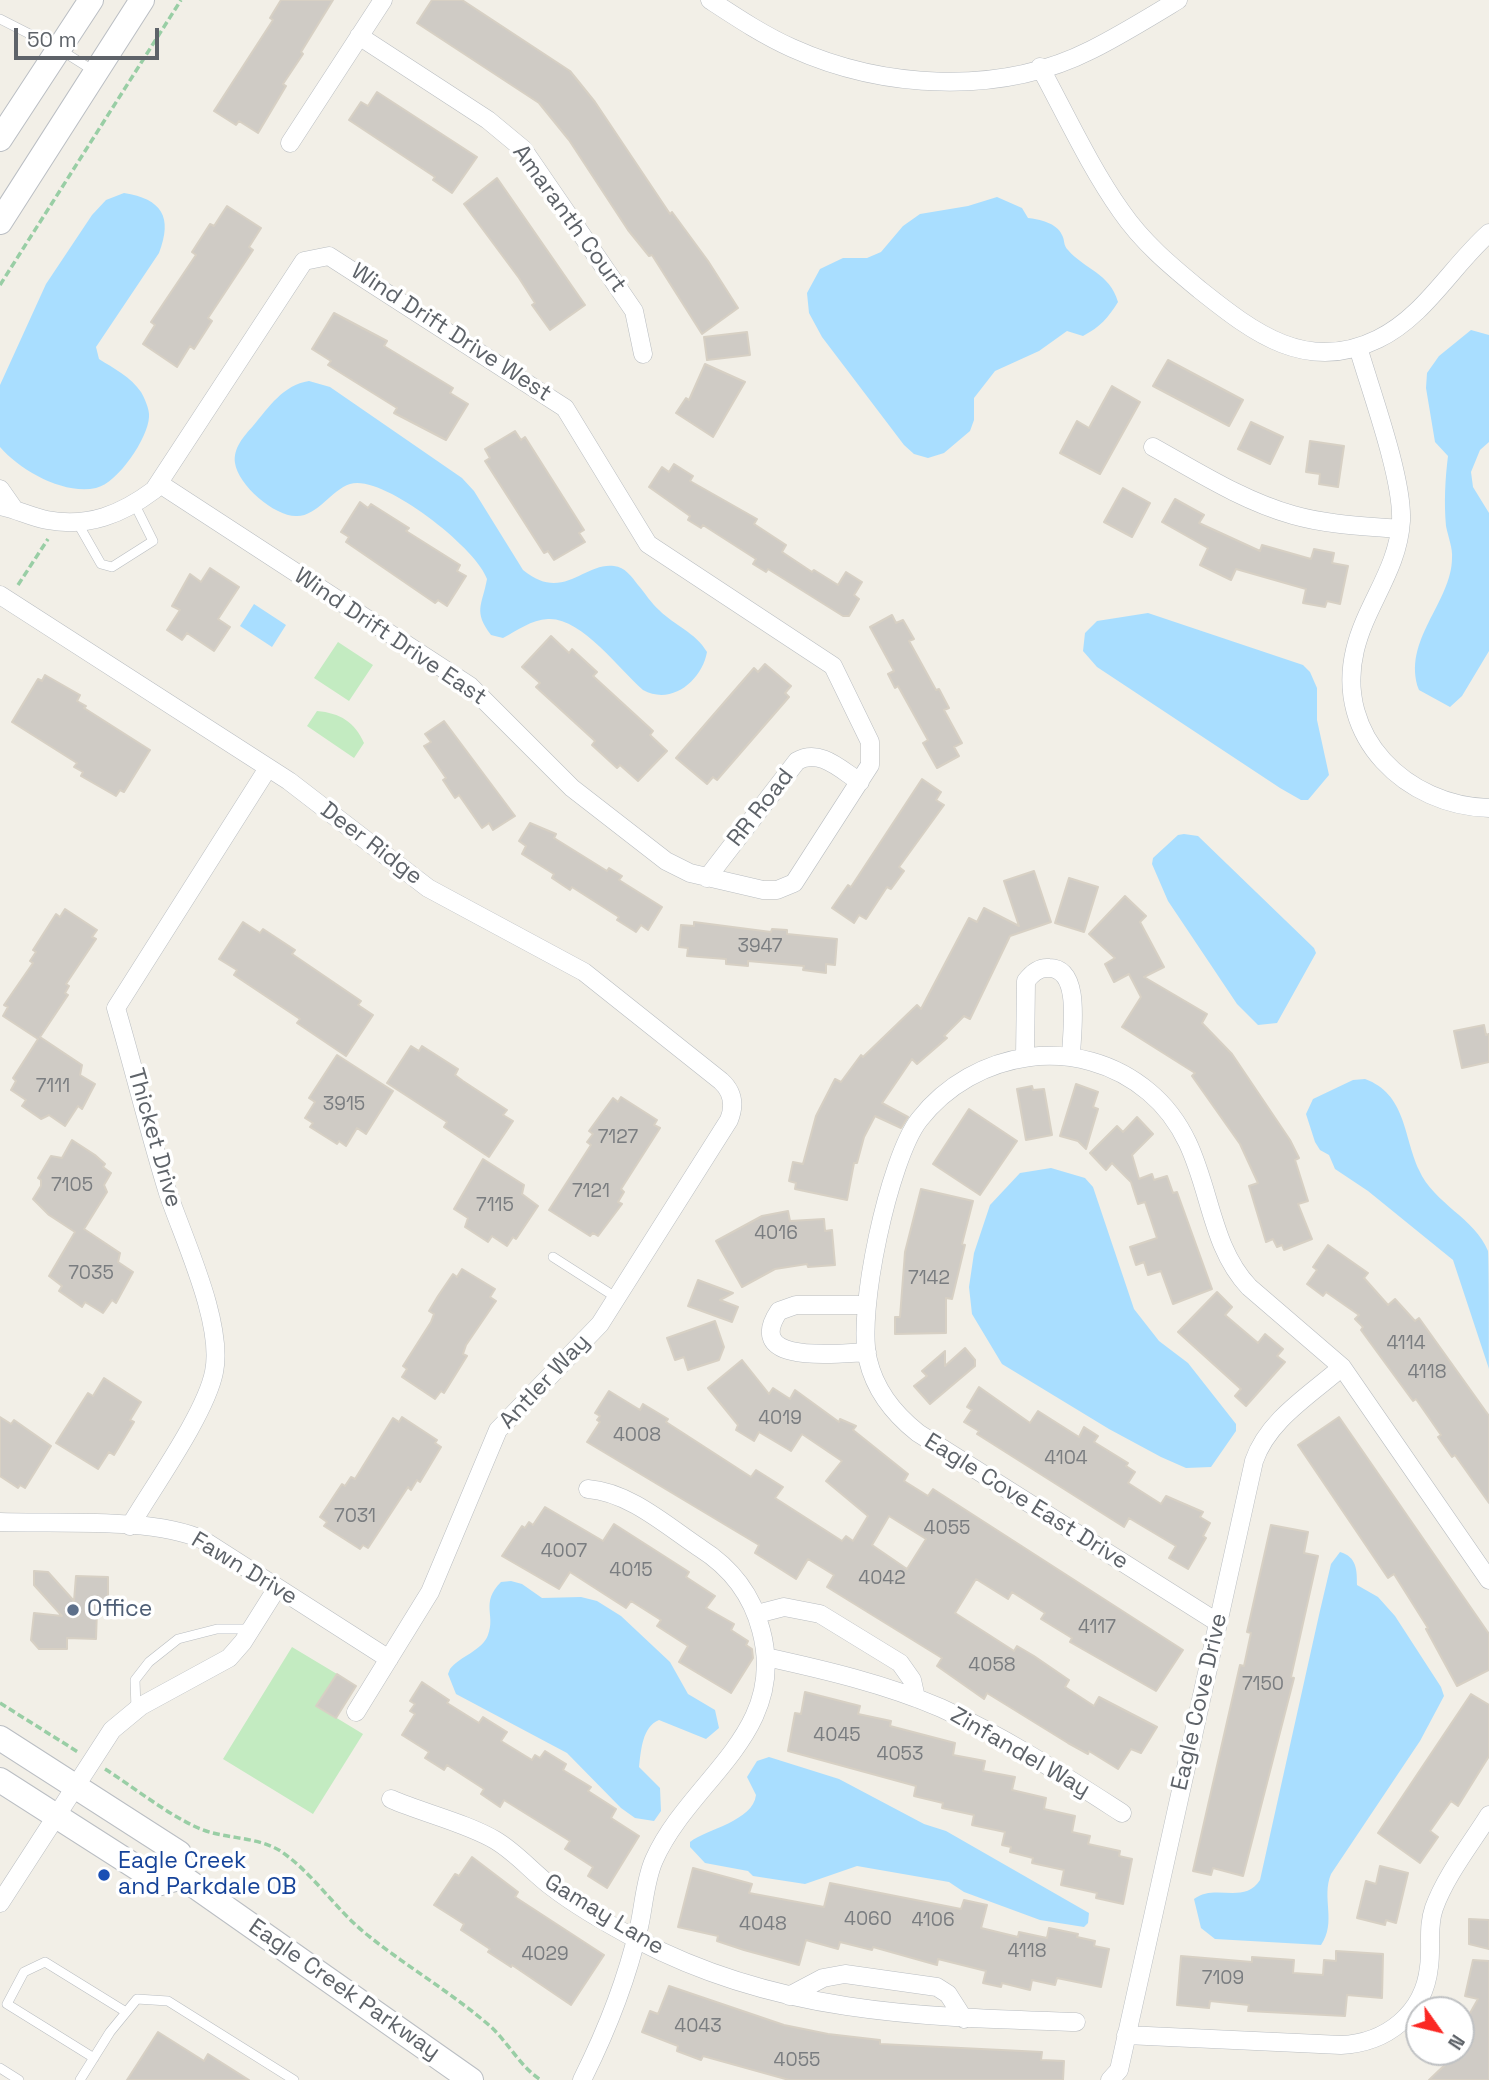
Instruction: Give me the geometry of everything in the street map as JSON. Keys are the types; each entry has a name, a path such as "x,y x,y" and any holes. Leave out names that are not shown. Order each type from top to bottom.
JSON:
{"main road":[{"path":"0,139 91,0"},
{"path":"0,222 142,0"},
{"path":"0,1738 179,1853 182,1877 161,1883 0,1780"},
{"name":"Eagle Creek Parkway","path":"182,1877 471,2080"}],"street":[{"path":"290,143 383,0"},
{"path":"709,0 791,48 871,74 941,81 996,77 1040,67 1091,50 1178,0"},
{"name":"Amaranth Court","path":"359,36 496,125 523,149 634,311 643,354"},
{"path":"1040,67 1108,191 1133,228 1164,260 1246,327 1270,340 1313,351 1358,347 1394,331 1412,317 1489,233"},
{"name":"Wind Drift Drive West","path":"160,484 304,261 324,255 336,259 558,402 568,411 648,544 833,666 871,745 870,765 860,782"},
{"path":"1358,347 1397,487 1400,529 1397,554 1362,628 1354,654 1353,682 1359,717 1380,757 1412,787 1454,805 1489,808"},
{"path":"1153,447 1240,494 1292,515 1338,524 1400,529"},
{"path":"0,489 7,508 56,522 77,523 117,514 135,505 160,484"},
{"name":"Wind Drift Drive East","path":"160,484 470,686 572,788 666,861 706,878 768,890 794,883 860,782"},
{"name":"Deer Ridge","path":"4,596 268,768 428,888 584,972 724,1084 732,1101"},
{"name":"RR Road","path":"706,878 797,761 808,755 818,756 860,782"},
{"name":"Thicket Drive","path":"130,1526 202,1403 213,1378 216,1352 213,1326 168,1191 116,1008 268,768"},
{"path":"1025,1057 1026,981 1031,974 1050,968 1062,972 1071,983 1071,1057"},
{"name":"Eagle Cove East Drive","path":"1217,1622 918,1433 885,1399 872,1374 867,1352 865,1306 892,1179 914,1127 945,1092 968,1076 998,1063 1025,1057 1071,1057 1101,1065 1126,1076 1168,1110 1192,1148 1226,1250 1239,1276 1342,1367 1489,1580"},
{"name":"Antler Way","path":"356,1712 430,1592 498,1430 600,1324 729,1120 732,1101"},
{"path":"865,1306 796,1305 779,1311 771,1325 773,1338 778,1346 794,1354 867,1352"},
{"name":"Eagle Cove Drive","path":"1118,2077 1217,1622 1258,1451 1277,1423 1342,1367"},
{"path":"582,2080 612,2011 636,1939 653,1861 670,1832 753,1722 764,1690 766,1657 757,1614 741,1586 715,1558 626,1500 589,1489"},
{"name":"Fawn Drive","path":"0,1522 164,1528 192,1535 389,1659"},
{"path":"0,1903 112,1730 136,1709 221,1664 235,1651 277,1588"},
{"path":"757,1614 778,1608 797,1608 831,1619 900,1663 912,1679 916,1699"},
{"name":"Zinfandel Way","path":"766,1657 855,1678 916,1699 1001,1738 1122,1813"},
{"name":"Gamay Lane","path":"391,1799 492,1839 514,1853 562,1895 636,1939 728,1978 789,1996 870,2012 964,2019 1076,2022"},
{"path":"1126,2035 1341,2045 1367,2042 1384,2035 1406,2019 1421,1997 1429,1970 1429,1924 1436,1904 1489,1815"},
{"path":"789,1996 823,1978 853,1975 937,1987 948,1994 964,2019"}],"lane":[{"path":"0,19 59,49 96,72"},
{"path":"77,523 101,564 111,567 153,541 135,505"},
{"path":"552,1257 617,1298"},
{"path":"136,1709 135,1680 149,1662 178,1639 217,1629 251,1629"},
{"path":"94,2058 7,2004 24,1972 44,1962 126,2012"},
{"path":"80,2080 136,1999 168,2001 294,2080"},
{"path":"0,2068 19,2080"}],"path":[{"path":"0,285 181,0"},
{"path":"4,596 44,548 56,522"},
{"path":"0,1703 194,1826 222,1837 259,1841 280,1851 309,1874 340,1912 370,1937 467,2006 498,2033 541,2080"}],"green space":[{"path":"338,642 373,665 349,701 314,678"},
{"path":"317,711 340,716 356,729 364,743 354,758 307,726"},
{"path":"292,1647 337,1674 317,1706 363,1734 313,1814 223,1759"}],"water":[{"path":"124,193 147,200 161,212 165,229 163,240 159,253 96,347 99,359 127,377 141,392 149,417 138,447 113,478 96,488 70,488 44,479 19,465 0,447 0,385 46,284 92,215 106,200"},
{"path":"997,197 1022,208 1028,218 1056,227 1066,248 1109,284 1118,302 1103,322 1083,336 1067,331 1039,351 995,371 974,398 974,420 970,431 944,453 928,458 914,454 904,445 822,337 809,313 807,293 820,269 843,258 867,258 881,252 903,226 920,214 968,206"},
{"path":"1471,330 1489,335 1489,442 1480,450 1471,472 1473,487 1489,513 1489,651 1462,696 1450,707 1419,690 1415,672 1422,638 1450,574 1452,558 1445,509 1448,456 1435,442 1426,388 1427,373 1439,356"},
{"path":"309,381 330,387 462,478 474,491 523,570 537,579 550,583 561,582 603,566 625,570 665,616 702,645 707,652 699,672 684,688 665,695 654,694 643,690 586,635 561,621 536,621 503,638 491,635 482,620 480,608 487,579 480,566 427,516 384,490 365,484 350,484 311,512 296,516 278,511 258,498 238,472 235,463 237,447 277,398 292,387"},
{"path":"254,604 286,625 272,647 240,626"},
{"path":"1148,613 1303,665 1310,672 1317,688 1317,720 1329,775 1308,800 1301,800 1280,788 1097,667 1083,651 1085,633 1097,621"},
{"path":"1178,835 1198,836 1314,948 1316,953 1277,1023 1258,1025 1237,1004 1168,901 1152,864 1153,858"},
{"path":"1365,1079 1378,1086 1396,1105 1419,1170 1426,1182 1474,1229 1488,1251 1489,1369 1453,1260 1368,1191 1335,1169 1329,1155 1320,1150 1315,1142 1306,1114 1313,1099 1353,1080"},
{"path":"1051,1168 1085,1178 1093,1187 1134,1309 1159,1341 1188,1363 1236,1424 1236,1431 1211,1467 1186,1468 1161,1457 1002,1364 972,1314 969,1287 974,1253 990,1205 1020,1173"},
{"path":"1340,1552 1353,1561 1357,1585 1378,1597 1395,1616 1441,1687 1444,1696 1420,1741 1331,1874 1327,1892 1328,1928 1321,1945 1215,1939 1201,1928 1194,1899 1211,1893 1246,1891 1260,1880 1331,1564"},
{"path":"501,1582 522,1584 542,1598 581,1597 597,1601 621,1616 670,1662 688,1694 715,1710 719,1728 706,1739 659,1720 649,1728 639,1767 660,1788 661,1811 654,1821 635,1818 621,1808 567,1753 456,1694 448,1674 450,1669 485,1641 490,1628 491,1596"},
{"path":"769,1757 839,1779 924,1824 946,1831 1089,1913 1088,1923 1084,1927 1040,1920 964,1892 949,1882 857,1866 805,1884 753,1876 748,1871 705,1863 690,1847 690,1842 747,1811 756,1795 747,1777 757,1761"}],"building":[{"path":"281,0 333,0 301,52 303,54 283,84 286,86 258,133 239,121 236,125 214,111 273,20 270,18"},
{"path":"432,0 462,0 570,71 595,102 670,214 672,212 708,261 738,308 702,334 652,255 649,256 628,230 569,140 539,103 417,23"},
{"path":"377,92 477,157 452,193 433,180 435,177 349,120 361,102 368,106"},
{"path":"497,178 585,305 550,330 532,305 535,303 519,278 464,204"},
{"path":"227,206 261,228 249,247 253,250 208,318 212,321 194,349 190,346 177,367 143,344 155,325 151,322 196,255 192,252 210,224 214,226"},
{"path":"334,313 387,341 384,346 453,388 450,393 468,404 446,440 394,413 397,408 328,365 331,361 312,349"},
{"path":"747,332 750,355 707,360 704,337"},
{"path":"1168,360 1243,400 1229,426 1153,386"},
{"path":"705,364 745,382 713,437 676,413 686,398 689,400"},
{"path":"1112,386 1140,402 1100,474 1060,453 1077,421 1089,428"},
{"path":"1251,422 1283,437 1270,464 1238,449"},
{"path":"515,431 521,440 525,437 584,530 579,533 585,542 554,560 548,551 544,553 485,461 490,458 485,449"},
{"path":"1310,441 1344,446 1338,487 1319,484 1320,474 1306,472"},
{"path":"674,464 693,476 690,481 757,519 754,524 786,545 782,552 812,572 814,570 838,585 846,572 862,582 854,595 859,599 849,616 843,616 768,569 766,572 753,564 756,559 703,525 701,528 688,520 690,516 649,487 662,467 669,472"},
{"path":"1123,488 1150,503 1132,537 1104,522"},
{"path":"1175,499 1204,515 1199,523 1260,551 1262,545 1311,559 1314,549 1334,553 1332,563 1348,566 1340,604 1327,601 1325,607 1303,603 1306,589 1236,569 1231,580 1200,565 1208,548 1162,522"},
{"path":"360,502 368,508 371,504 409,528 406,531 460,565 457,571 466,576 447,606 438,600 435,603 346,542 349,537 341,532"},
{"path":"210,568 239,587 218,619 230,627 214,651 187,633 182,640 167,630 180,610 172,606 190,574 201,582"},
{"path":"892,615 896,623 903,620 914,639 909,641 949,708 944,710 962,743 954,747 959,756 937,768 923,743 928,740 898,686 895,688 888,674 894,671 870,627"},
{"path":"551,636 569,653 572,649 597,672 593,676 653,731 650,735 667,751 638,781 620,765 617,768 592,745 595,741 536,687 540,683 522,667"},
{"path":"765,664 791,686 785,693 789,697 717,780 713,777 707,784 676,758 754,668 758,672"},
{"path":"45,675 80,695 77,701 86,706 84,708 150,750 124,792 120,790 116,796 81,776 83,772 74,767 77,763 12,722 38,679 42,681"},
{"path":"444,721 515,816 493,830 489,823 482,828 459,795 455,798 443,780 446,778 424,746 431,742 425,734"},
{"path":"922,779 941,792 936,800 944,805 899,867 904,871 891,889 887,887 866,919 859,915 854,923 832,908 848,885 851,887"},
{"path":"530,823 556,834 554,838 607,871 609,868 622,876 619,880 662,907 648,930 641,925 636,932 617,920 619,917 572,887 570,890 552,878 554,874 522,854 526,846 519,841"},
{"path":"1034,871 1051,922 1010,936 970,1019 964,1016 944,1036 947,1038 917,1064 912,1059 882,1103 908,1117 901,1128 875,1116 864,1137 857,1163 854,1163 847,1200 795,1189 796,1183 789,1181 793,1162 803,1164 816,1116 835,1079 841,1082 861,1055 863,1057 917,1005 921,1009 969,918 977,922 984,908 1019,926 1004,881"},
{"path":"1069,878 1098,887 1084,932 1055,923"},
{"path":"1125,896 1146,916 1140,922 1164,967 1144,977 1207,1014 1202,1023 1232,1054 1290,1140 1299,1158 1295,1160 1308,1201 1298,1204 1312,1239 1284,1250 1282,1245 1277,1247 1273,1239 1266,1242 1249,1186 1258,1183 1240,1144 1192,1076 1195,1073 1122,1027 1141,997 1129,974 1114,982 1105,964 1115,958 1089,934"},
{"path":"65,909 97,930 92,937 96,939 66,984 69,986 65,993 68,995 40,1037 82,1065 80,1075 95,1084 82,1109 78,1106 65,1126 49,1115 41,1119 22,1106 26,1100 11,1090 16,1081 13,1078 38,1039 3,1016 8,1007 4,1005 33,963 30,961 36,952 33,950 56,914 60,917"},
{"path":"243,922 260,933 263,929 295,950 292,954 361,1001 358,1005 373,1015 346,1056 297,1023 300,1019 234,975 237,970 219,959"},
{"path":"694,922 771,932 772,929 787,930 787,934 837,939 835,965 826,964 826,973 803,970 804,966 748,961 748,966 726,964 726,959 687,956 688,948 679,947 681,925 694,926"},
{"path":"1484,1025 1486,1035 1489,1034 1489,1062 1462,1068 1454,1031"},
{"path":"411,1046 419,1051 422,1046 458,1069 455,1075 507,1110 503,1115 513,1121 489,1157 444,1127 447,1122 387,1083"},
{"path":"337,1055 393,1091 366,1134 357,1128 346,1146 339,1141 337,1144 310,1127 313,1123 305,1118 315,1102 309,1098"},
{"path":"1076,1084 1098,1092 1093,1107 1098,1109 1086,1149 1078,1141 1060,1136"},
{"path":"1032,1086 1033,1090 1044,1089 1052,1135 1026,1140 1017,1089"},
{"path":"621,1097 657,1120 654,1125 660,1128 621,1189 624,1192 618,1202 622,1204 598,1236 593,1233 590,1236 549,1210 591,1145 587,1142 593,1134 589,1131 613,1098 618,1102"},
{"path":"969,1109 1017,1141 980,1195 933,1164"},
{"path":"1137,1117 1153,1134 1132,1155 1139,1179 1152,1174 1154,1180 1167,1176 1173,1193 1177,1192 1212,1289 1173,1304 1161,1271 1148,1275 1144,1262 1136,1265 1130,1247 1157,1238 1145,1202 1138,1204 1131,1182 1112,1163 1106,1170 1090,1153 1117,1126 1123,1132"},
{"path":"72,1140 95,1155 111,1173 104,1185 107,1192 84,1229 120,1253 118,1262 133,1272 116,1303 112,1300 103,1313 85,1302 82,1307 59,1291 62,1286 49,1276 75,1232 49,1215 33,1199 41,1186 41,1180 38,1178 51,1156 62,1158"},
{"path":"483,1159 524,1185 522,1194 538,1206 516,1239 513,1237 507,1246 492,1236 488,1242 465,1227 468,1218 454,1209"},
{"path":"921,1189 973,1201 952,1299 946,1298 946,1333 895,1334 895,1317 900,1317 905,1252"},
{"path":"788,1211 790,1221 824,1219 825,1231 832,1230 835,1265 808,1267 807,1264 775,1269 742,1287 716,1241 762,1216"},
{"path":"1328,1245 1368,1273 1364,1278 1388,1305 1395,1299 1415,1321 1419,1318 1489,1416 1489,1503 1455,1455 1452,1457 1438,1437 1441,1435 1416,1399 1413,1401 1361,1330 1363,1327 1355,1319 1359,1315 1326,1292 1323,1296 1307,1284 1317,1270 1313,1267"},
{"path":"462,1269 495,1289 490,1297 496,1301 466,1345 463,1354 467,1356 444,1393 441,1391 435,1399 402,1377 407,1369 403,1366 431,1322 434,1314 429,1311 438,1296 453,1274 457,1277"},
{"path":"698,1280 733,1293 720,1300 738,1307 732,1322 688,1306"},
{"path":"1217,1292 1232,1307 1225,1315 1258,1343 1265,1334 1283,1349 1277,1356 1285,1362 1246,1406 1235,1396 1241,1389 1178,1332"},
{"path":"715,1321 724,1347 719,1360 688,1370 684,1357 675,1360 667,1338"},
{"path":"965,1348 975,1360 975,1366 930,1404 914,1386 927,1376 922,1371 945,1351 945,1366"},
{"path":"742,1360 769,1394 773,1388 790,1399 795,1390 839,1422 840,1419 856,1426 853,1430 908,1474 904,1481 928,1496 933,1489 1183,1650 1156,1691 1070,1642 1072,1638 1041,1619 1045,1613 1012,1592 1008,1599 976,1579 955,1613 1014,1651 1017,1646 1034,1656 1069,1680 1065,1687 1094,1706 1099,1697 1157,1727 1141,1753 1131,1749 1118,1769 1089,1751 1088,1754 1068,1743 987,1693 984,1699 937,1666 942,1658 827,1587 834,1575 808,1559 796,1579 755,1553 759,1545 587,1442 600,1422 597,1420 600,1416 595,1413 609,1391 640,1410 643,1404 668,1419 666,1422 751,1477 756,1470 783,1487 775,1498 842,1541 846,1536 853,1541 868,1516 826,1481 842,1461 802,1434 791,1451 759,1432 754,1441 736,1430 738,1425 708,1388","holes":["889,1516 926,1539 907,1569 872,1545"]},
{"path":"104,1378 141,1402 130,1420 134,1422 114,1455 109,1452 98,1469 56,1443 88,1393 93,1396"},
{"path":"979,1387 1030,1423 1038,1411 1079,1437 1084,1427 1098,1436 1094,1442 1128,1463 1126,1466 1135,1472 1128,1483 1161,1504 1166,1496 1203,1512 1200,1517 1210,1523 1203,1536 1206,1538 1188,1569 1169,1558 1176,1546 1129,1518 1124,1527 977,1434 979,1431 964,1422 972,1410 967,1407"},
{"path":"0,1417 11,1424 14,1420 51,1446 25,1488 20,1485 18,1488 0,1476"},
{"path":"402,1417 437,1440 435,1443 441,1447 420,1482 417,1480 411,1490 408,1487 368,1548 363,1545 360,1549 324,1526 327,1522 320,1517 342,1484 345,1486 351,1477 355,1479 393,1418 399,1422"},
{"path":"1339,1417 1489,1634 1489,1670 1457,1686 1426,1629 1428,1628 1394,1574 1388,1578 1298,1445"},
{"path":"545,1507 603,1541 614,1524 689,1572 686,1577 715,1596 706,1608 734,1624 731,1630 748,1641 746,1645 752,1649 753,1658 731,1693 679,1662 688,1646 657,1626 661,1620 631,1601 626,1608 570,1572 559,1589 502,1556 522,1526 525,1528 529,1522 533,1525"},
{"path":"1271,1525 1308,1532 1304,1553 1318,1556 1291,1677 1294,1678 1243,1876 1213,1868 1211,1875 1193,1871 1240,1665 1244,1666 1251,1633 1247,1632"},
{"name":"Office","path":"34,1571 48,1572 74,1601 76,1576 108,1577 108,1611 97,1610 96,1639 67,1638 67,1649 39,1649 31,1640 34,1613 62,1616 34,1585"},
{"path":"337,1674 356,1686 336,1718 316,1706"},
{"path":"422,1682 449,1700 447,1703 479,1723 483,1717 507,1732 501,1741 532,1760 535,1755 540,1758 545,1751 566,1764 563,1770 591,1787 588,1791 616,1809 611,1818 639,1836 607,1888 588,1876 593,1867 565,1849 570,1841 504,1800 500,1807 481,1794 484,1789 447,1765 444,1770 425,1758 429,1752 402,1735 415,1714 410,1711 415,1704 410,1701"},
{"path":"805,1692 860,1706 858,1714 891,1721 890,1726 955,1743 953,1755 985,1761 983,1771 1015,1777 1012,1790 1046,1798 1044,1809 1075,1816 1072,1832 1090,1836 1088,1844 1120,1851 1119,1856 1132,1859 1123,1904 1096,1898 1097,1893 1061,1885 1064,1870 1032,1863 1033,1858 1010,1852 1011,1847 1002,1845 1005,1832 972,1825 974,1815 942,1808 943,1803 914,1796 916,1786 788,1751 795,1713 801,1714"},
{"path":"1471,1694 1489,1705 1489,1756 1458,1806 1451,1801 1430,1831 1438,1837 1420,1863 1378,1833"},
{"path":"472,1857 518,1892 515,1897 604,1955 571,2005 488,1952 490,1949 461,1930 464,1924 434,1905 455,1874 459,1876"},
{"path":"1380,1866 1408,1873 1396,1923 1386,1920 1385,1925 1357,1918 1366,1881 1376,1884"},
{"path":"693,1868 752,1884 749,1893 824,1907 830,1883 961,1909 964,1900 987,1905 981,1928 1018,1937 1019,1932 1047,1938 1049,1928 1078,1934 1077,1937 1095,1941 1094,1946 1109,1949 1101,1987 1057,1978 1055,1985 1032,1980 1030,1990 1002,1983 1001,1987 983,1983 986,1971 938,1959 937,1965 873,1947 872,1950 840,1942 838,1949 806,1940 799,1965 744,1950 717,1941 718,1936 678,1927"},
{"path":"1469,1919 1489,1920 1489,1949 1469,1944"},
{"path":"1336,1951 1383,1954 1382,1998 1347,1995 1345,2016 1248,2011 1249,2005 1210,2001 1209,2008 1177,2005 1181,1956 1252,1962 1252,1957 1294,1960 1293,1973 1323,1975 1324,1960 1336,1961"},
{"path":"1473,1960 1489,1961 1489,2080 1429,2080 1444,2066 1475,2066 1475,2004 1478,1999 1475,1996 1465,1996"},
{"path":"669,1986 784,2025 880,2040 880,2044 1042,2052 1041,2060 1064,2061 1063,2080 789,2080 703,2056 701,2060 677,2051 678,2046 642,2032 650,2011 658,2014"},
{"path":"158,2032 204,2061 208,2054 249,2080 127,2080"}],"place":[{"name":"Office","path":"73,1610"},
{"name":"Eagle Creek and Parkdale OB","path":"104,1875"}]}
